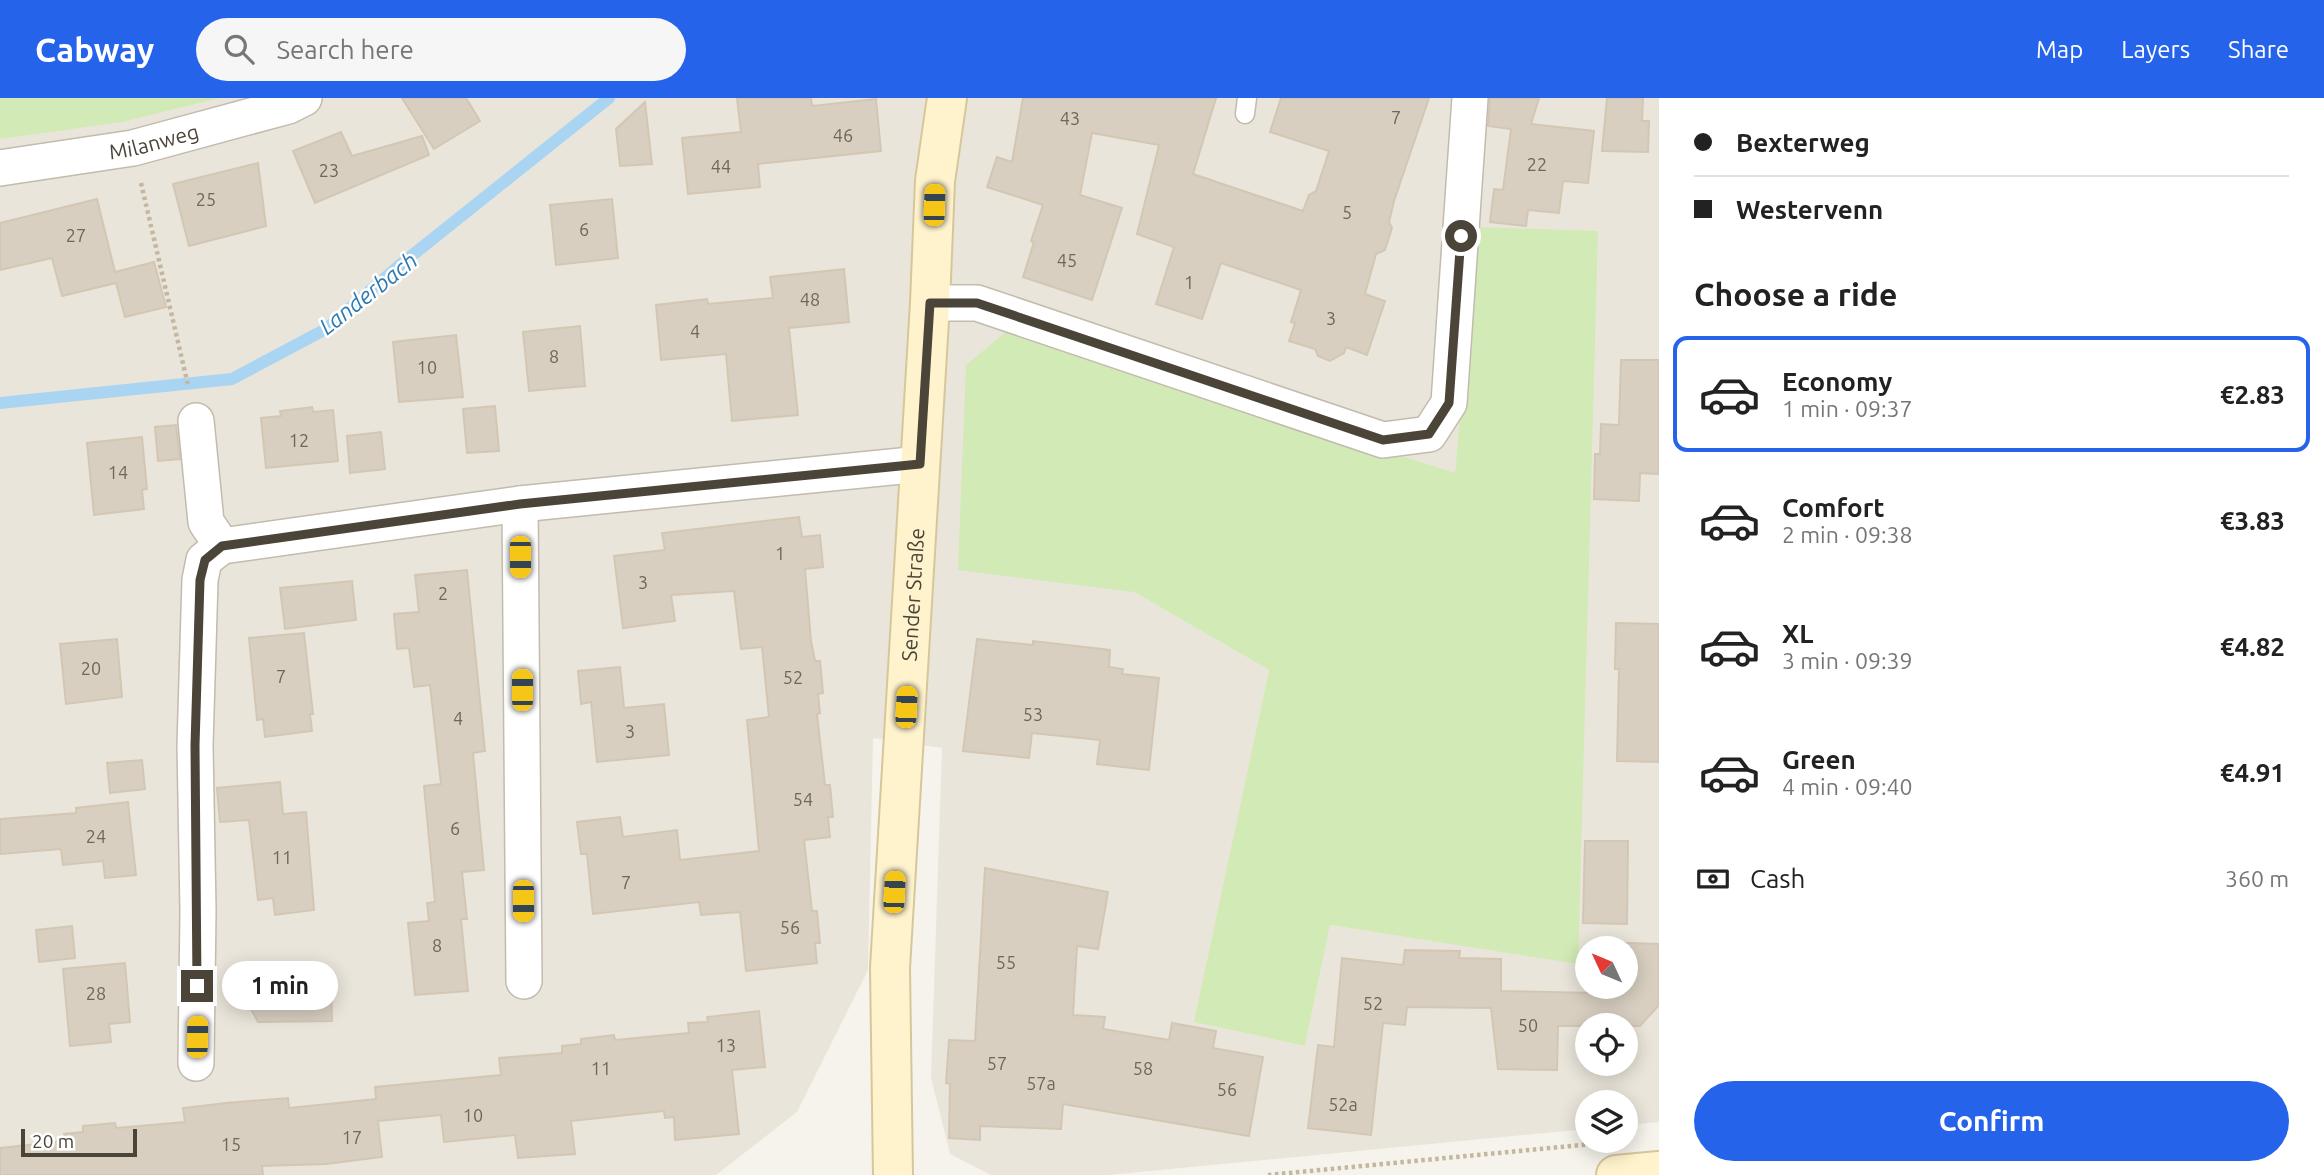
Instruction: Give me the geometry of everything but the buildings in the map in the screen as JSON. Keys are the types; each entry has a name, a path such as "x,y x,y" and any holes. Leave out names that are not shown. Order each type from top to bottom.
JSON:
{"street":[{"name":"Milanweg","path":"0,168 133,148 288,106 304,98"},
{"name":"Sender Straße","path":"893,1175 890,968 935,181 947,98"},
{"path":"930,303 977,303 1383,440 1429,434 1449,403 1470,98"},
{"path":"196,421 206,522 222,546"},
{"path":"196,1063 198,910 195,745 200,580 205,560 222,546 520,504 920,464"},
{"path":"520,504 524,981"},
{"path":"1610,1159 1659,1171"}],"path":[{"path":"133,148 185,368"},
{"path":"1268,1175 1610,1159"}],"shaded area":[{"path":"0,98 1659,98 1659,1122 1638,1124 1638,1090 1575,1090 1575,1130 1108,1175 991,1175 950,1154 931,1078 942,748 873,738 868,970 797,1112 716,1175 0,1175","holes":["1476,227 1575,941 1575,936 1638,936 1638,999 1575,999 1575,963 1330,925 1305,1046 1195,1022 1269,670 1134,592 1007,331 1455,474"]}],"green space":[{"path":"0,98 219,98 122,122 0,139"},
{"path":"1476,227 1598,231 1579,936 1575,936 1575,964 1330,925 1305,1046 1194,1022 1269,670 1134,592 958,570 966,365 1007,331 1455,473"}],"waterway":[{"name":"Landerbach","path":"0,403 232,379 326,329 400,265 609,98"}],"route":[{"path":"197,986 195,745 200,580 205,560 222,546 520,504 920,464 930,303 977,303 1383,440 1429,434 1449,403 1461,236"}]}
